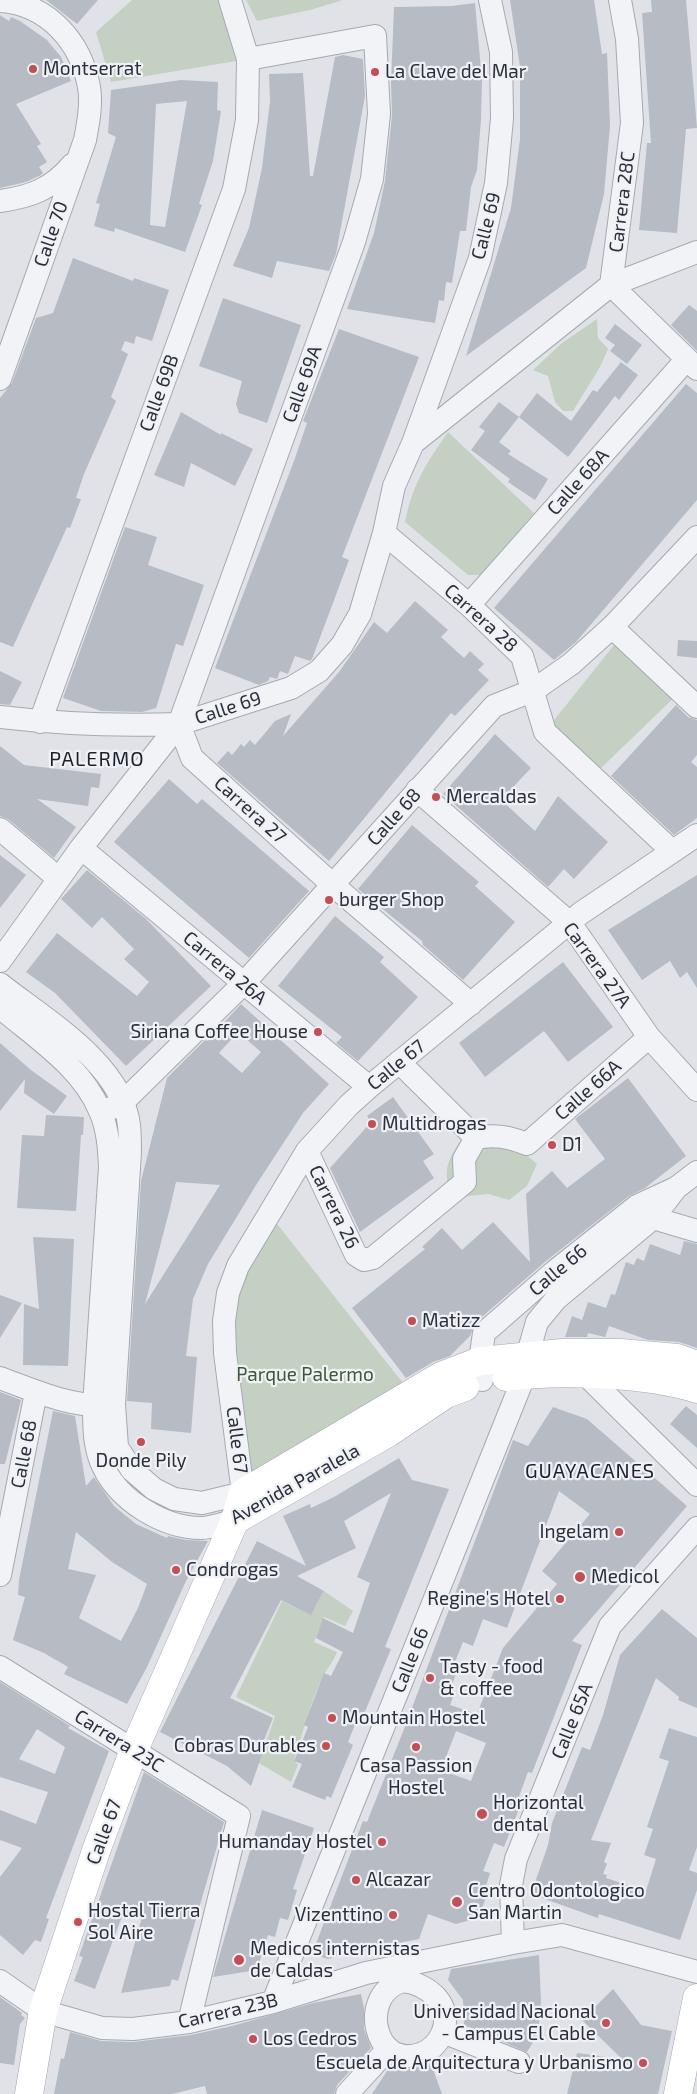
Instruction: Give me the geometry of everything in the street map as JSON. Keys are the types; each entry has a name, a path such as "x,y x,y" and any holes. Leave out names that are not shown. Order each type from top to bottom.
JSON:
{"main road":[{"name":"Avenida Paralela","path":"244,1492 441,1376 526,1366 562,1353 621,1353 677,1358 697,1365"},
{"name":"Avenida Paralela","path":"526,1366 586,1375 648,1378 697,1389"},
{"name":"Avenida Paralela","path":"235,1520 388,1433 481,1371"},
{"name":"Calle 67","path":"29,2094 43,2011 97,1848 134,1750 235,1520 244,1492"},
{"path":"678,2094 693,2038 697,1998"}],"street":[{"path":"230,0 248,58"},
{"name":"Calle 69","path":"0,961 81,848 179,724 291,688 319,671 342,645 360,614 384,533 394,486 413,443 480,258 496,183 502,118 502,52 490,0"},
{"name":"Carrera 28C","path":"611,285 632,124 627,39 620,0"},
{"name":"Calle 70","path":"0,1 11,2 37,10 59,26 76,47 89,87 89,120 85,140 0,379"},
{"name":"Calle 69A","path":"179,724 354,242 369,188 379,114 375,36 248,58"},
{"name":"Calle 69B","path":"40,722 234,189 247,120 248,58"},
{"path":"0,201 26,197 47,189 63,176 78,158"},
{"name":"Calle 69","path":"413,443 611,285 697,252"},
{"path":"611,285 692,364"},
{"name":"Calle 68A","path":"469,605 692,364"},
{"name":"Carrera 28","path":"384,533 469,605 522,656 534,690 545,732 672,851"},
{"name":"Calle 68","path":"101,1113 122,1103 244,983 494,706 534,690 571,664 612,627 697,537"},
{"path":"612,627 697,707"},
{"path":"0,717 40,722 132,726 179,724"},
{"name":"Carrera 27","path":"179,724 192,758 333,885 471,1004"},
{"name":"Carrera 27A","path":"417,790 570,923 649,1037 697,1090"},
{"path":"0,829 58,879"},
{"name":"Calle 67","path":"244,1492 225,1353 224,1321 228,1293 238,1266 307,1151 349,1105 369,1087 570,923 595,903 697,836"},
{"name":"Carrera 26A","path":"81,848 369,1087"},
{"name":"Avenida Paralela","path":"0,984 92,1057 111,1082 122,1103 129,1124 130,1152 104,1405 94,1433 103,1466 121,1491 147,1514 174,1525 203,1528 235,1520"},
{"name":"Avenida Paralela","path":"0,1007 76,1072 91,1092 101,1113 108,1137 110,1168 104,1405 117,1447 132,1470 154,1489 174,1499 202,1503 244,1492"},
{"name":"Calle 66A","path":"476,1138 492,1135 510,1137 527,1144 649,1037"},
{"path":"399,1062 476,1138"},
{"name":"Carrera 26","path":"307,1151 356,1255 364,1260 374,1258 465,1182 464,1159 476,1138"},
{"name":"Calle 66","path":"481,1371 484,1333 555,1271 645,1212 697,1172"},
{"path":"645,1212 697,1231"},
{"name":"Calle 66","path":"273,2002 526,1366 537,1322 556,1299 645,1212"},
{"path":"586,1375 697,1485"},
{"path":"0,1378 36,1392 104,1405"},
{"name":"Calle 68","path":"0,1575 36,1392"},
{"name":"Calle 65A","path":"513,1943 511,1885 516,1859 610,1626 697,1528"},
{"name":"Carrera 23C","path":"0,1667 239,1816 189,2022"},
{"name":"Carrera 23B","path":"0,1980 43,2011 102,2028 134,2029 189,2022 384,1979 421,1962 513,1943 562,1936 697,1972"},
{"path":"418,1984 421,1962"},
{"path":"384,1979 418,1984 427,1988 440,2003 444,2022 443,2032 437,2044 420,2055 400,2056 388,2049 377,2032 375,2022 384,1979"},
{"path":"443,2032 519,2062"},
{"path":"346,2094 388,2049"}],"green space":[{"path":"132,0 227,0 248,59 111,82 96,32"},
{"path":"246,0 343,0 310,10 257,21"},
{"path":"597,319 598,338 608,349 600,367 573,411 563,411 555,402 548,376 533,370 562,343"},
{"path":"448,432 534,513 480,575 468,575 405,522 412,496 421,474"},
{"path":"618,640 684,688 597,772 547,729"},
{"path":"463,1137 514,1144 537,1164 527,1186 509,1200 488,1194 451,1198 447,1180 448,1166 453,1153"},
{"name":"Parque Palermo","path":"274,1220 414,1397 243,1492 232,1363 236,1295"},
{"path":"324,1591 353,1611 345,1626 324,1617 314,1642 337,1652 319,1685 311,1706 294,1760 298,1765 291,1782 259,1763 275,1716 236,1697 282,1601 310,1614"}],"building":[{"path":"46,0 98,0 77,24"},
{"path":"510,0 594,0 602,54 607,53 610,126 604,194 586,268 466,356 511,208 520,139 520,67"},
{"path":"651,0 686,0 697,128 686,129 677,233 639,230 647,143 651,143 642,13 652,12"},
{"path":"475,3 482,81 477,170 471,187 466,231 460,231 452,283 446,282 444,301 439,300 435,323 347,309 374,233 385,181 392,115 391,82 394,7 452,6"},
{"name":"Montserrat","path":"0,15 9,21 11,17 20,21 47,40 61,57 71,81 16,104 41,144 37,146 47,162 39,167 43,173 41,175 26,182 0,188"},
{"path":"343,55 363,59 365,96 336,254 329,271 277,261 272,278 233,266 249,228 262,168 270,101 269,74 303,73 310,176 313,176 335,57"},
{"path":"181,80 218,82 217,110 221,111 213,161 199,204 202,205 185,252 115,228 114,232 94,226 100,204 96,203 116,137 108,133 111,90","holes":["187,101 165,227 150,225 156,104"]},
{"path":"73,258 133,281 134,278 169,290 152,341 136,336 134,344 125,341 121,350 128,354 111,397 116,401 84,474 76,498 81,499 70,528 67,527 13,647 0,642 0,398 12,383 36,318 53,313"},
{"path":"223,298 301,325 267,423 239,413 236,404 242,381 199,366"},
{"path":"689,305 697,311 697,351 671,325"},
{"path":"615,324 642,345 627,364 610,351 615,345 605,338"},
{"path":"339,329 419,357 342,557 349,560 312,659 310,661 295,656 288,674 280,671 277,679 270,677 268,681 259,685 215,668 294,461 307,423 303,421"},
{"path":"621,362 638,375 619,400 615,396 568,457 519,417 537,393 571,421 593,390 597,392"},
{"path":"686,384 697,393 697,500 576,642 554,660 494,608"},
{"path":"499,402 519,417 499,442 511,451 508,454 548,479 535,500 508,482 510,479 471,450 485,431 479,427"},
{"path":"181,412 221,435 221,433 253,449 235,486 191,463 184,487 154,475"},
{"path":"125,527 157,537 148,565 204,585 183,646 176,644 156,708 142,712 101,711 63,698"},
{"path":"415,601 448,630 441,637 464,658 470,651 484,664 478,670 489,680 455,716 451,713 329,861 217,763 228,751 232,755 241,744 244,747 250,740 255,745 275,721 291,714 283,736 339,672 374,622 387,633"},
{"path":"678,640 697,641 697,658 677,656"},
{"path":"0,671 22,682 10,705 0,704"},
{"path":"676,705 688,717 697,720 697,755 691,762 697,767 697,818 674,835 611,776"},
{"path":"495,734 531,768 501,800 535,831 558,796 608,842 574,879 564,869 548,887 443,794"},
{"path":"0,746 24,765 101,774 99,788 91,787 88,806 37,799 76,827 54,858 8,819 0,816"},
{"path":"169,779 197,804 202,799 309,891 249,958 114,842"},
{"path":"412,825 479,882 475,886 515,922 463,980 423,945 422,941 358,889"},
{"path":"0,855 26,875 0,908"},
{"path":"87,870 146,919 211,986 126,1066 55,993 26,972 57,933 137,996 149,982 124,959 134,949 102,917 92,928 61,899"},
{"path":"697,875 697,988 687,972 680,978 670,961 642,980 608,930"},
{"path":"335,916 384,957 380,962 418,997 358,1061 336,1043 342,1037 278,986"},
{"path":"563,962 613,1027 568,1062 544,1031 485,1077 459,1043"},
{"path":"241,1004 329,1084 303,1113 258,1182 208,1264 193,1299 186,1356 197,1357 191,1433 151,1429 152,1403 127,1401 141,1181 167,1078 205,1040 207,1041","holes":["238,1032 261,1052 242,1073 219,1053","176,1182 220,1185 145,1304 170,1208"]},
{"path":"0,1043 31,1070 67,1096 54,1114 24,1093 25,1079 0,1111"},
{"path":"628,1078 686,1156 645,1188 629,1196 546,1261 475,1323 470,1336 450,1356 433,1362 406,1378 352,1308 425,1249 422,1247 442,1228 462,1250 493,1222 530,1262 526,1194 552,1171 567,1188 605,1159 575,1119"},
{"path":"393,1097 434,1154 423,1161 434,1178 360,1232 330,1168 371,1122 367,1116"},
{"path":"46,1115 84,1117 76,1211 17,1208 22,1135 44,1136"},
{"path":"33,1237 74,1239 68,1366 23,1365 24,1304 39,1309"},
{"path":"684,1241 697,1244 697,1348 679,1342 648,1340 609,1326 605,1337 588,1333 587,1337 565,1337 572,1316 582,1320 588,1302 606,1308 611,1294 615,1295 626,1262 634,1265 637,1258 644,1261 650,1244 680,1255"},
{"path":"0,1295 22,1303 0,1338"},
{"path":"0,1392 21,1400 5,1464 0,1464"},
{"path":"686,1406 697,1415 697,1448 670,1424"},
{"path":"553,1407 587,1419 687,1506 572,1641 582,1645 532,1773 528,1772 517,1802 521,1804 504,1847 494,1843 483,1871 490,1873 484,1892 488,1893 478,1918 456,1924 428,1914 419,1939 343,1954 328,1959 312,1954 363,1821 367,1822 404,1729 513,1440 528,1446","holes":["559,1491 590,1514 542,1571 557,1584 503,1648 477,1714 450,1705 453,1697 448,1695 456,1674 451,1672 463,1642 473,1646 483,1619 507,1628","456,1731 486,1743 471,1781 441,1770"]},
{"path":"53,1411 75,1416 86,1486 94,1477 114,1506 136,1524 167,1538 168,1536 186,1540 208,1541 186,1581 147,1667 127,1704 64,1674 68,1667 44,1653 13,1640 25,1597 18,1595 19,1580","holes":["76,1532 112,1562 147,1584 138,1608 121,1641 79,1618 96,1575 68,1569"]},
{"path":"399,1458 412,1480 449,1489 385,1647 391,1649 364,1714 360,1712 348,1742 353,1745 331,1798 327,1796 325,1800 292,1787 302,1764 294,1761 308,1727 304,1725 324,1673 331,1676 343,1652 316,1638 323,1618 353,1633 370,1583 357,1577 391,1493 344,1521 356,1548 297,1576 324,1591 311,1615 281,1600 230,1698 273,1718 261,1747 264,1749 251,1786 227,1766 160,1732 257,1541 306,1566 283,1516 310,1504 311,1508 334,1497"},
{"path":"662,1609 697,1638 697,1708 678,1700 679,1697 656,1678 591,1840 611,1843 604,1862 607,1864 603,1874 607,1875 606,1878 646,1891 656,1859 644,1855 653,1829 647,1827 669,1761 659,1758 669,1728 697,1737 697,1847 689,1870 697,1873 697,1890 680,1940 599,1914 598,1918 531,1894 548,1845 552,1823 582,1747 590,1750 603,1715 620,1655"},
{"path":"0,1682 70,1726 68,1728 109,1751 46,1918 49,1919 41,1942 35,1940 23,1955 0,1935 0,1877 22,1848 0,1840 0,1810 36,1824 48,1792 0,1777","holes":["37,1729 65,1747 55,1774 19,1759"]},
{"path":"144,1772 224,1822 178,1981 172,1979 170,1986 121,1993 142,1917 124,1911 95,1989 74,1981 83,1957 79,1956"},
{"path":"262,1810 314,1828 293,1889 297,1890 288,1920 280,1918 275,1937 268,1935 257,1970 213,1977"},
{"path":"539,1955 541,2002 538,2034 527,2052 464,2025 463,2000 448,1980 451,1969"},
{"path":"613,1989 641,2025 672,2031 658,2094 567,2094 577,2053 622,2059 582,2020"},
{"path":"361,1994 364,2008 364,2029 371,2048 337,2085 334,2094 207,2094 205,2086 172,2094 54,2094 61,2058 64,2059 70,2032 101,2041 133,2042 191,2035 232,2026 313,2003"},
{"path":"0,1997 22,2013 21,2015 25,2018 20,2024 14,2065 0,2063"},
{"path":"431,2064 442,2094 372,2094 391,2065 406,2069"}],"place":[{"name":"Montserrat","path":"33,69"},
{"name":"La Clave del Mar","path":"375,72"},
{"name":"Mercaldas","path":"436,797"},
{"name":"burger Shop","path":"329,900"},
{"name":"Siriana Coffee House","path":"318,1032"},
{"name":"Multidrogas","path":"372,1124"},
{"name":"D1","path":"552,1145"},
{"name":"Matizz","path":"412,1321"},
{"name":"Donde Pily","path":"141,1442"},
{"name":"Ingelam","path":"619,1532"},
{"name":"Condrogas","path":"176,1570"},
{"name":"Medicol","path":"580,1577"},
{"name":"Regine's Hotel","path":"560,1599"},
{"name":"Tasty - food & coffee","path":"430,1678"},
{"name":"Mountain Hostel","path":"332,1718"},
{"name":"Cobras Durables","path":"326,1746"},
{"name":"Casa Passion Hostel","path":"416,1747"},
{"name":"Horizontal dental","path":"482,1814"},
{"name":"Humanday Hostel","path":"382,1842"},
{"name":"Alcazar","path":"356,1880"},
{"name":"Centro Odontologico San Martin","path":"457,1902"},
{"name":"Vizenttino","path":"393,1915"},
{"name":"Hostal Tierra Sol Aire","path":"78,1922"},
{"name":"Medicos internistas de Caldas","path":"239,1960"},
{"name":"Universidad Nacional - Campus El Cable","path":"606,2023"},
{"name":"Los Cedros","path":"253,2039"},
{"name":"Escuela de Arquitectura y Urbanismo","path":"643,2063"}],"district":[{"name":"PALERMO","path":"97,759"},
{"name":"GUAYACANES","path":"590,1471"}]}
